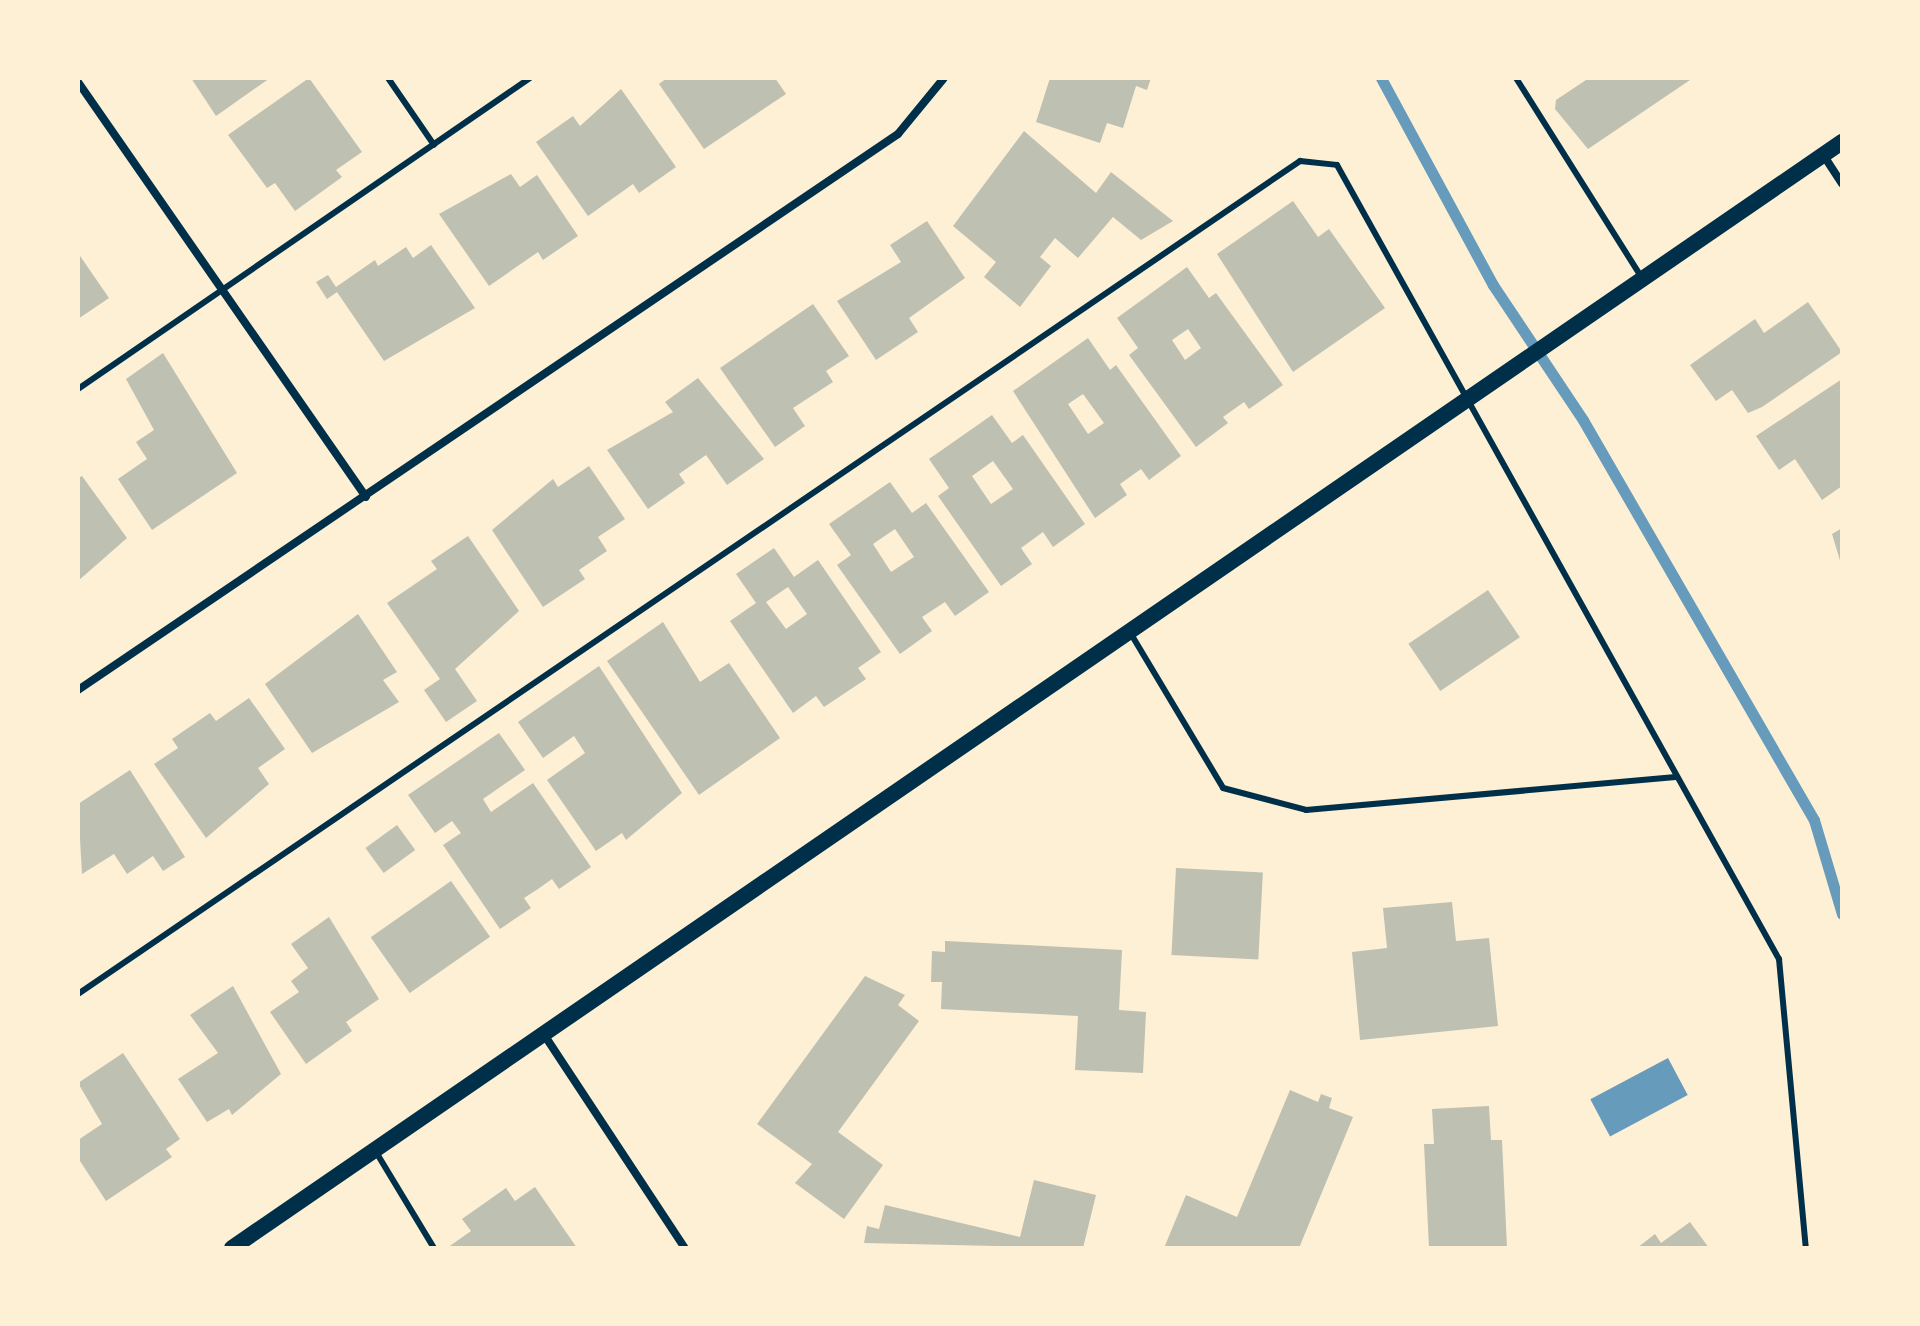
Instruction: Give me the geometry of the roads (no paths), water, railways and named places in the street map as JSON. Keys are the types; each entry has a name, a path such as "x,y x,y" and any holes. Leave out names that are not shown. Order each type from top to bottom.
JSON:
{"main road":[{"path":"232,1248 1468,395 1842,142"}],"street":[{"path":"78,690 898,134 944,78"},
{"path":"78,82 366,497"},
{"path":"1824,156 1842,184"},
{"path":"543,1033 685,1248"}],"lane":[{"path":"388,78 434,145"},
{"path":"78,389 530,78"},
{"path":"1516,78 1642,278"},
{"path":"78,994 1300,161 1337,165 1622,666 1676,777 1779,959 1806,1248"},
{"path":"1129,629 1223,788 1306,810 1676,777"},
{"path":"374,1150 434,1248"}],"water":[{"path":"1668,1058 1688,1095 1610,1136 1590,1099"}],"waterway":[{"path":"1381,78 1493,285 1583,420 1814,820 1842,914"}]}
